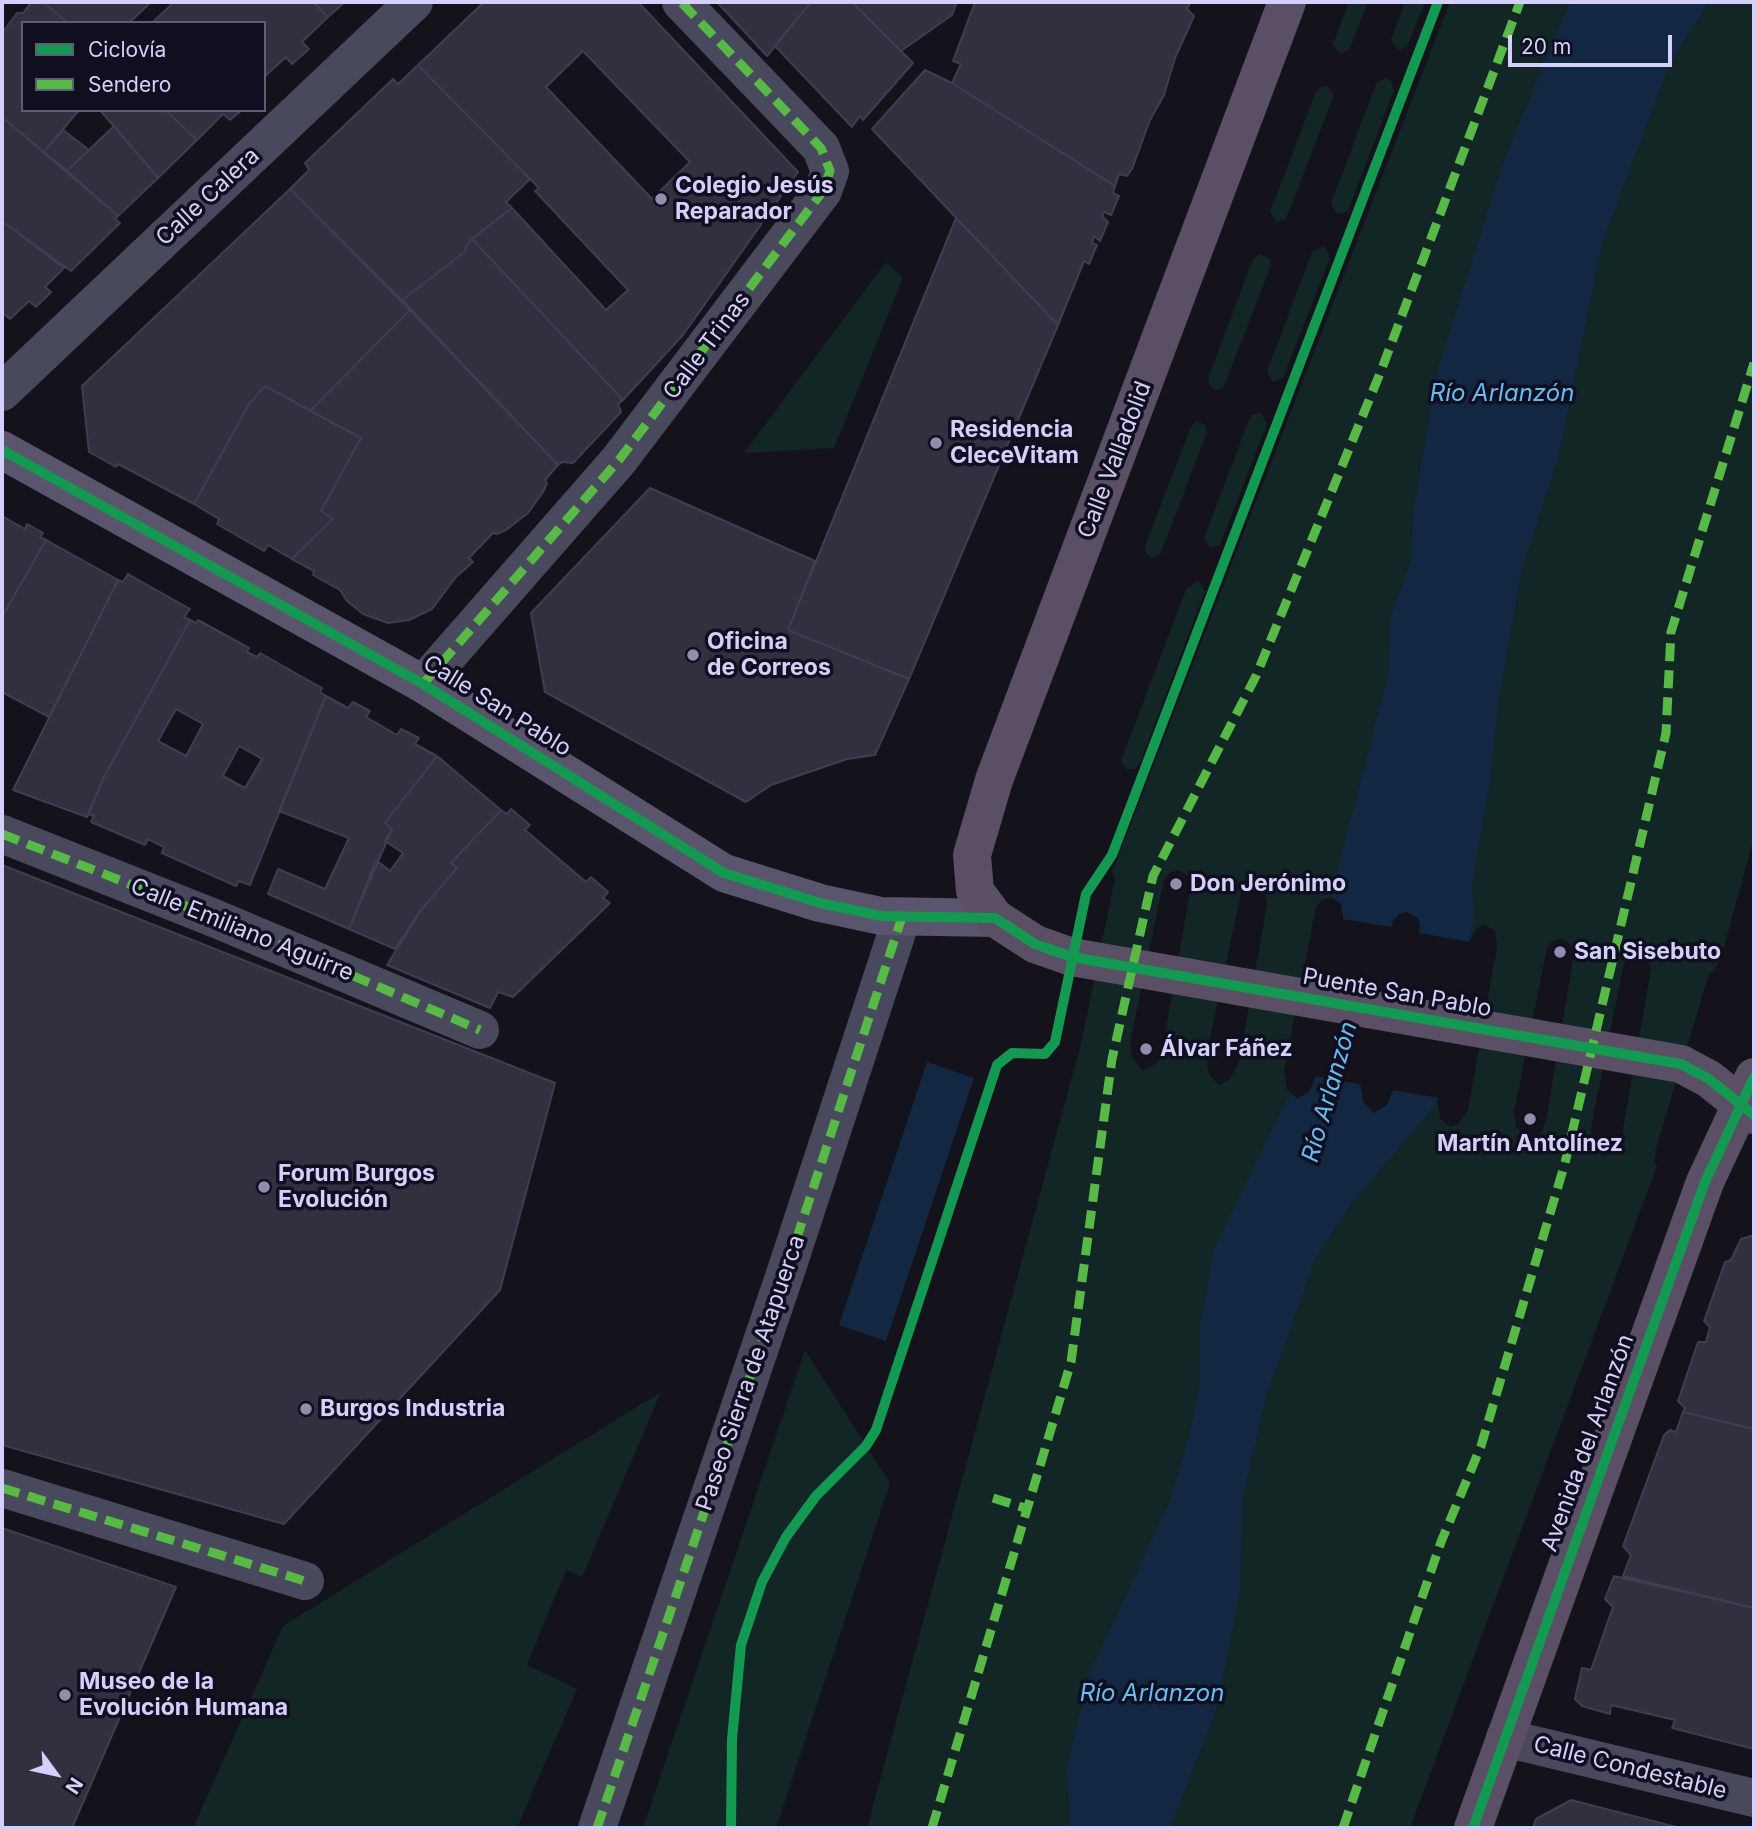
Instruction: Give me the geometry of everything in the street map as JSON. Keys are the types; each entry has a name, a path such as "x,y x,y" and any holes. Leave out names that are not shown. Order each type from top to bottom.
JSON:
{"highway":[{"name":"Calle Valladolid","path":"995,918 975,891 972,855 994,780 1287,2"},
{"name":"Puente San Pablo","path":"995,918 1042,947 1099,961 1689,1066"},
{"path":"1689,1066 1754,1059"},
{"path":"1689,1066 1749,1099"},
{"name":"Avenida del Arlanzón","path":"1473,1828 1705,1182 1749,1099"}],"main road":[{"name":"Calle San Pablo","path":"2,450 423,684 724,873 820,903 881,916 995,918"}],"street":[{"name":"Calle Calera","path":"2,392 414,2"},
{"name":"Calle Trinas","path":"423,684 619,460 823,191 830,171 821,148 681,2"},
{"name":"Calle Emiliano Aguirre","path":"2,834 214,918 481,1030"},
{"name":"Paseo Sierra de Atapuerca","path":"597,1828 796,1242 902,916"},
{"path":"2,1488 305,1581"},
{"name":"Calle Condestable","path":"1505,1738 1754,1798"}],"green space":[{"path":"1349,2 1368,2 1349,50 1340,54 1333,44"},
{"path":"1405,2 1425,2 1407,47 1398,50 1391,40"},
{"path":"1450,2 1754,2 1754,838 1721,957 1714,971 1709,974 1656,1148 1654,1164 1657,1166 1410,1828 867,1828 1081,1044 1115,879 1112,872","holes":["1177,870 1185,873 1190,880 1190,892 1162,1052 1157,1063 1143,1071 1132,1057 1130,1042 1164,880","1251,885 1259,886 1265,891 1267,905 1239,1062 1230,1079 1219,1085 1209,1075 1206,1056 1241,893","1331,898 1343,912 1392,927 1393,920 1407,912 1420,922 1470,942 1477,928 1485,925 1495,931 1497,947 1468,1110 1458,1124 1450,1127 1440,1118 1437,1098 1393,1090 1387,1105 1374,1113 1362,1100 1360,1084 1316,1076 1309,1092 1297,1099 1287,1089 1284,1070 1316,907 1321,900","1561,939 1571,945 1573,960 1546,1121 1541,1133 1527,1141 1516,1126 1514,1112 1547,948 1553,941","1638,954 1648,961 1651,969 1621,1141 1615,1150 1603,1156 1591,1138 1591,1127 1624,963 1629,956"]},
{"path":"1384,78 1392,81 1394,90 1348,211 1337,214 1331,204 1376,84"},
{"path":"1327,86 1333,93 1333,98 1286,219 1276,222 1270,212 1316,92 1320,87"},
{"path":"1324,246 1330,258 1283,378 1273,382 1267,372 1312,252"},
{"path":"1260,254 1270,259 1271,266 1223,388 1216,390 1210,386 1208,379 1253,259"},
{"path":"886,262 903,278 834,448 744,453"},
{"path":"1261,413 1267,424 1220,545 1210,548 1204,538 1251,415"},
{"path":"1196,421 1205,425 1207,432 1160,555 1153,558 1146,554 1145,546 1190,429"},
{"path":"1198,581 1205,591 1140,763 1135,769 1126,769 1121,761 1186,589"},
{"path":"805,1350 890,1483 776,1828 643,1828"},
{"path":"661,1392 582,1577 566,1570 527,1665 577,1689 517,1828 193,1828 283,1626"}],"water":[{"name":"Río Arlanzón","path":"1570,2 1708,2 1669,65 1603,240 1558,458 1522,568 1498,706 1490,784 1472,884 1474,918 1437,1103 1350,1205 1315,1259 1267,1393 1242,1501 1240,1592 1217,1707 1170,1828 1067,1828 1070,1816 1066,1771 1089,1675 1170,1501 1189,1436 1199,1389 1200,1322 1214,1249 1290,1093 1297,1099 1307,1094 1314,1084 1343,913 1331,898 1332,891 1389,672 1390,620 1411,560 1413,510 1437,372 1504,160","holes":["1407,912 1420,922 1393,1090 1387,1105 1374,1113 1364,1105 1360,1084 1393,920"]},
{"path":"927,1062 974,1078 886,1341 839,1325"}],"pier":[{"path":"1327,898 1341,904 1343,919 1392,927 1399,914 1407,912 1418,918 1419,933 1469,942 1476,929 1439,1106 1440,1098 1391,1090 1385,1102 1390,1090 1417,926 1412,917 1407,916 1397,922 1364,1085 1314,1076 1308,1088 1313,1075 1339,913 1337,906"}],"building":[{"path":"32,2 43,2 66,21 21,21 21,112 77,112 44,152 2,117 2,33 17,13 23,13"},
{"path":"43,2 151,2 131,21 66,21"},
{"path":"174,2 313,2 328,17 302,42 309,49 292,64 286,57 266,75 266,21 154,21"},
{"path":"313,2 345,2 328,17"},
{"name":"Colegio Jesús Reparador","path":"484,2 638,2 798,172 683,335 623,400 472,239 512,208 606,310 628,290 535,191 539,188 418,65","holes":["583,51 690,162 652,199 546,87"]},
{"path":"717,2 811,2 767,56"},
{"path":"811,2 852,2 913,63 863,120 860,116 852,127 775,46"},
{"path":"852,2 957,2 952,15 901,51"},
{"path":"975,2 1190,3 1187,9 1194,16 1175,58 1164,95 1150,120 1132,169 1127,176 1119,174 1115,186 952,83 961,64 953,61"},
{"path":"418,65 530,179 506,202 512,208 472,239 466,246 466,251 402,300 290,189 309,170 305,163 393,79 398,84"},
{"path":"925,70 952,83 1115,186 1113,193 1119,196 1111,215 1104,212 1102,216 1108,222 1100,241 1094,236 1092,243 1097,245 1089,264 1084,261 1058,325 872,129"},
{"path":"102,112 167,112 197,140 158,178"},
{"path":"167,112 240,112 230,120 223,114 197,140"},
{"path":"2,117 118,216 115,219 120,223 71,271 2,221"},
{"path":"114,126 158,178 118,216 67,171"},
{"path":"63,130 89,150 67,171 44,152"},
{"path":"290,189 410,310 310,411 265,386 249,404 194,504 118,464 116,467 89,452 82,386"},
{"name":"Residencia CleceVitam","path":"956,218 1058,325 909,679 788,630"},
{"path":"2,221 64,268 45,287 51,292 36,307 29,301 10,319 2,313"},
{"path":"472,239 623,400 618,404 621,412 573,463 563,462 558,465 402,300 466,251 466,246"},
{"path":"410,310 558,465 545,480 547,483 543,492 528,513 506,530 493,533 469,558 473,562 456,577 432,609 409,620 388,623 363,614 347,601 340,590 292,559 333,519 321,511 361,438 310,411"},
{"path":"265,386 361,438 321,511 333,519 292,559 268,545 264,551 217,524 219,519 194,504 249,404"},
{"name":"Oficina de Correos","path":"650,488 815,561 788,630 909,679 875,755 847,759 771,785 746,802 545,692 531,613"},
{"path":"2,516 25,529 27,524 43,533 40,537 46,540 2,617"},
{"path":"46,540 118,580 49,717 2,692 2,617"},
{"path":"128,574 190,609 184,617 190,620 104,777 87,817 13,790 118,580 123,582"},
{"path":"190,620 196,623 198,620 249,648 247,652 257,657 260,653 322,688 320,692 326,696 250,885 239,881 236,886 162,853 164,847 148,839 145,845 91,822 94,816 88,814 104,777","holes":["176,709 203,724 186,756 158,741","239,746 262,759 245,788 223,776"]},
{"path":"326,696 348,708 353,702 370,711 366,717 397,735 401,729 419,738 415,744 437,756 385,823 392,829 349,929 268,894 278,869 325,889 349,838 279,811"},
{"path":"437,756 501,810 451,863 457,868 421,910 395,949 349,929 376,860 390,871 403,853 385,841 392,829 385,823"},
{"path":"511,809 530,825 525,830 586,882 591,877 608,892 603,898 610,903 513,997 498,992 490,1008 387,965 421,910 457,868 451,863 501,810 507,814"},
{"name":"Forum Burgos Evolución","path":"2,865 555,1083 500,1290 284,1524 2,1445"},
{"path":"1754,1237 1754,1429 1683,1412 1685,1408 1678,1401 1698,1342 1706,1342 1710,1327 1704,1321 1725,1262 1731,1260 1741,1239"},
{"path":"1683,1412 1754,1429 1754,1608 1623,1576 1631,1555 1623,1546 1664,1435 1670,1430 1676,1432"},
{"name":"Museo de la Evolución Humana","path":"2,1528 176,1587 72,1828 2,1828"},
{"path":"1614,1576 1754,1608 1754,1749 1672,1728 1675,1720 1611,1705 1610,1714 1582,1706 1575,1699 1582,1668 1591,1670 1613,1607 1605,1599"},
{"path":"1571,1800 1680,1828 1533,1828 1536,1819"}],"marked path":[{"path":"423,684 619,460 823,191 830,171 821,148 681,2"},
{"path":"932,1828 1071,1362 1112,1059 1153,876 1256,676 1381,371 1520,2"},
{"path":"1343,1828 1441,1542 1481,1446 1565,1163 1666,733 1671,632 1754,363"},
{"path":"2,834 229,923 480,1030"},
{"path":"597,1828 787,1268 902,917"},
{"path":"2,1488 305,1581"},
{"path":"993,1498 1028,1509"}],"cycle path":[{"path":"731,1828 732,1739 741,1645 762,1582 786,1537 816,1496 866,1446 876,1430 997,1065 1012,1053 1045,1054 1055,1042 1086,894 1112,855 1438,2"},
{"path":"2,450 423,684 724,873 820,903 881,916 995,918 1035,944 1072,957 1681,1064 1709,1079 1754,1115"},
{"path":"1473,1828 1705,1182 1754,1077"}],"place":[{"name":"Colegio Jesús Reparador","path":"661,199"},
{"name":"Residencia CleceVitam","path":"936,443"},
{"name":"Oficina de Correos","path":"693,655"},
{"name":"Don Jerónimo","path":"1176,884"},
{"name":"San Sisebuto","path":"1560,952"},
{"name":"Álvar Fáñez","path":"1146,1049"},
{"name":"Martín Antolínez","path":"1530,1119"},
{"name":"Forum Burgos Evolución","path":"264,1187"},
{"name":"Burgos Industria","path":"306,1409"},
{"name":"Museo de la Evolución Humana","path":"65,1695"}],"water label":[{"name":"Río Arlanzon","path":"1152,1694"}]}
